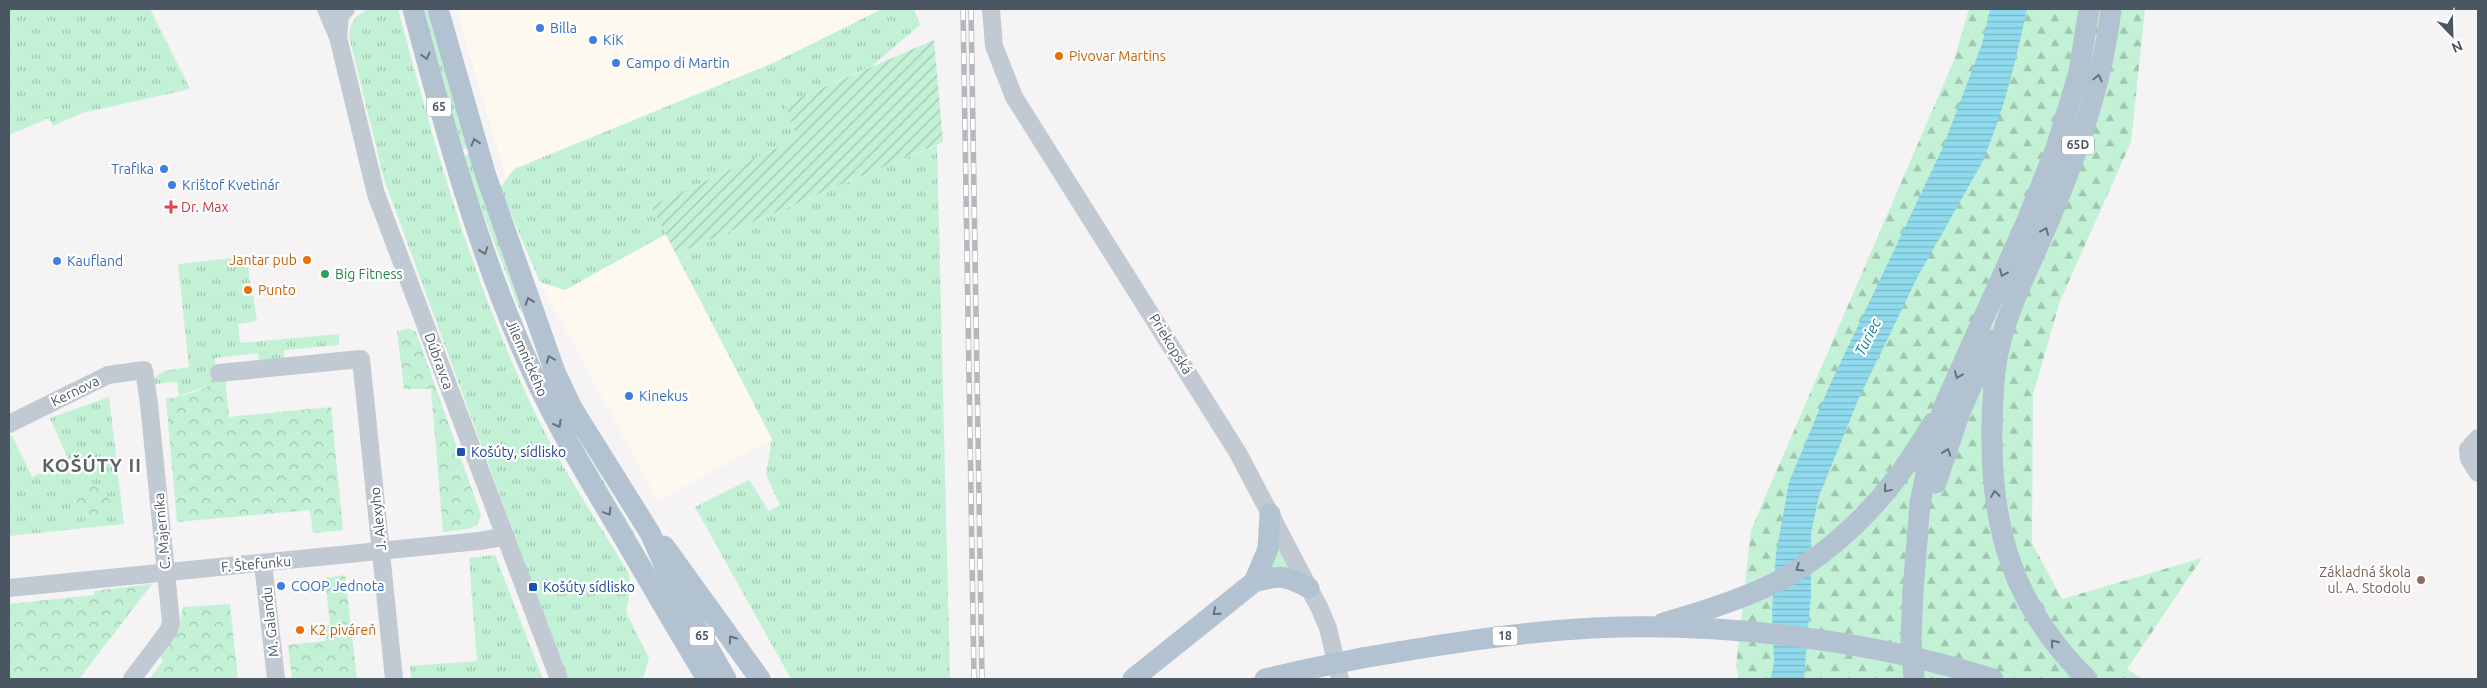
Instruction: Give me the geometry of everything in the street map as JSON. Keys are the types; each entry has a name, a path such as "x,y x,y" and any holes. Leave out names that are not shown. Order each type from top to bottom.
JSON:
{"main road":[{"name":"Jilemnického","path":"413,9 469,205 493,278 519,342 555,418 580,463 707,679"},
{"name":"65D","path":"1944,406 2027,221 2056,148 2079,72 2089,9"},
{"name":"65D","path":"2025,276 2077,150 2098,81 2110,9"},
{"name":"Jilemnického","path":"443,16 488,181 555,372 572,408 650,533 677,594 726,679"},
{"path":"1919,531 1960,412 2006,309 2025,276"},
{"path":"2025,276 2000,343 1995,374 1992,438 1994,489 2000,531 2012,569 2026,600 2046,633 2087,679"},
{"path":"1914,679 1911,640 1912,591 1919,531 1920,503 1929,460 1944,406"},
{"path":"1648,627 1724,605 1766,587 1795,570 1838,539 1874,505 1896,480 1944,406"},
{"path":"1254,582 1268,549 1270,514"},
{"path":"650,533 670,551 760,679"},
{"path":"1133,679 1254,582 1274,576 1290,577 1309,588"},
{"name":"18","path":"1265,679 1362,658 1472,640 1546,632 1648,627 1749,633 1841,644 1922,659 1993,679"}],"street":[{"name":"Dúbravca","path":"326,9 338,37 376,194 503,537 559,679"},
{"name":"Dúbravca","path":"338,37 340,16 346,9"},
{"name":"Priekopská","path":"990,12 998,61 1014,97 1197,385 1238,453 1328,628 1340,679"},
{"name":"J. Alexyho","path":"219,373 361,359 394,679"},
{"name":"Kernova","path":"9,424 108,375 144,370"},
{"name":"C. Majerníka","path":"132,679 169,630 171,622 152,424 144,370"},
{"path":"2478,438 2468,449 2469,459 2478,474"},
{"name":"F. Štefunku","path":"9,588 166,571 263,564 503,537"},
{"name":"M. Galandu","path":"263,564 276,679"}],"shaded area":[{"name":"Campo di Martin","path":"458,9 881,9 650,138 509,188 466,43"},
{"path":"666,234 772,439 658,501 540,282 565,290"}],"green space":[{"path":"9,9 150,9 190,89 82,113 53,126 49,118 9,135"},
{"path":"370,9 398,9 443,169 477,274 497,326 518,377 552,446 629,574 630,590 626,612 649,658 643,679 567,679 384,179 349,36 355,19 361,13"},
{"path":"421,9 431,9 469,147 459,150"},
{"path":"882,9 914,9 920,25 872,66 785,104 797,139 651,206 666,234 565,290 540,282 500,188 514,169 773,63"},
{"path":"1969,9 2145,9 2131,142 2060,301 2033,395 2032,543 2062,599 2202,558 2127,669 2143,679 1739,679 1736,666 1751,530 1954,60"},
{"path":"934,40 943,142 676,254 651,206 797,139 785,104"},
{"path":"937,145 950,679 791,679 695,507 749,480 769,511 780,505 766,475 772,439 676,254"},
{"path":"471,153 526,317 519,308 462,157"},
{"path":"242,257 248,265 250,283 242,284 243,296 253,295 257,321 238,324 240,343 339,334 339,345 284,350 285,361 259,363 258,353 215,358 217,382 179,396 177,382 155,384 153,379 164,371 189,367 178,264"},
{"path":"409,329 416,332 481,515 477,525 467,529 443,532 431,389 404,389 397,331"},
{"path":"225,376 229,417 331,407 343,530 313,533 310,510 177,522 166,399 197,391"},
{"path":"109,397 124,524 9,536 9,437 12,435 32,477 69,461 50,418"},
{"path":"566,416 664,585 661,587 564,417"},
{"path":"87,483 105,491 111,504 108,514 99,519 75,516 73,511 72,500 75,492"},
{"path":"1276,543 1291,569 1268,569"},
{"path":"495,555 543,679 411,679 410,666 477,661 469,558"},
{"path":"345,575 357,679 292,679 288,645 325,641 325,626 330,625 325,578"},
{"path":"152,584 79,679 9,679 9,604 94,595 94,591"},
{"path":"230,604 238,679 149,679 163,661 157,651 180,623 183,607"}],"water":[{"name":"Turiec","path":"1990,9 2027,9 2003,106 1982,163 1918,276 1859,398 1819,496 1811,533 1811,594 1804,679 1771,679 1774,661 1772,610 1776,554 1789,482 1828,389 1943,147 1982,44"}],"railway":[{"path":"963,9 974,679"},
{"path":"971,9 982,679"}],"place":[{"name":"Billa","path":"540,28"},
{"name":"KiK","path":"593,40"},
{"name":"Pivovar Martins","path":"1059,56"},
{"name":"Campo di Martin","path":"616,63"},
{"name":"Trafika","path":"164,169"},
{"name":"Krištof Kvetinár","path":"172,185"},
{"name":"Dr. Max","path":"171,207"},
{"name":"Jantar pub","path":"307,260"},
{"name":"Kaufland","path":"57,261"},
{"name":"Big Fitness","path":"325,274"},
{"name":"Punto","path":"248,290"},
{"name":"Kinekus","path":"629,396"},
{"name":"Košúty, sídlisko","path":"461,452"},
{"name":"Základná škola ul. A. Stodolu","path":"2421,580"},
{"name":"COOP Jednota","path":"281,586"},
{"name":"Košúty sídlisko","path":"533,587"},
{"name":"K2 piváreň","path":"300,630"}],"district":[{"name":"KOŠÚTY II","path":"92,465"}]}
